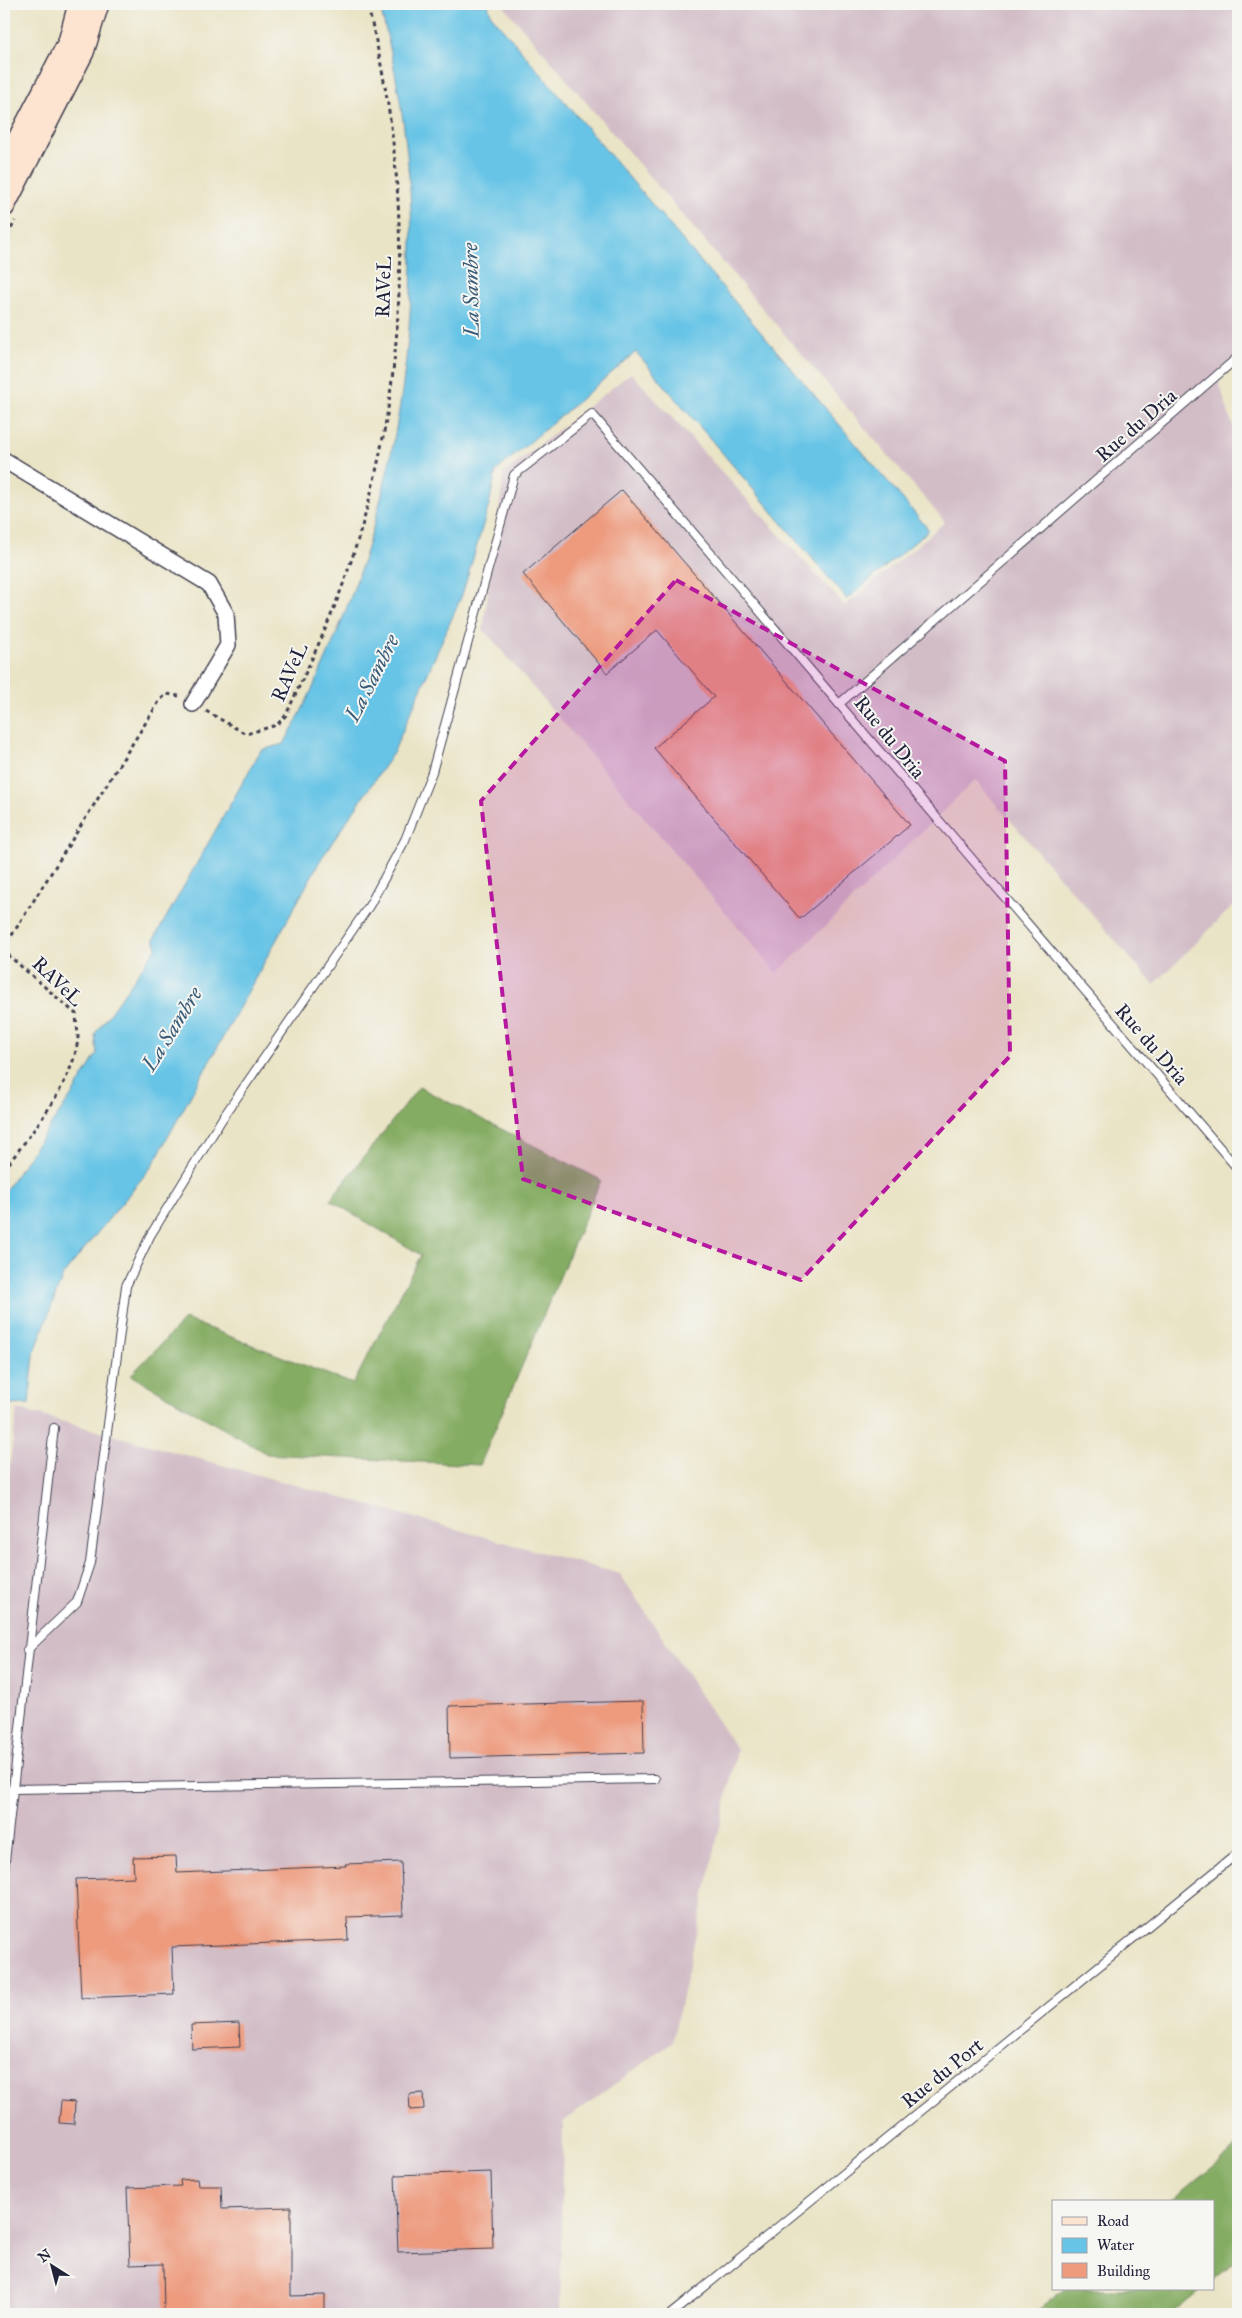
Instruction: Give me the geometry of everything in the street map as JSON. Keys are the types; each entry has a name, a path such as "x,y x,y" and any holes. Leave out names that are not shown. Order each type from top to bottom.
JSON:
{"main road":[{"path":"4,167 69,42 79,4"},
{"path":"4,206 83,52 98,4"}],"street":[{"path":"4,460 209,584 226,614 228,645 193,704"}],"lane":[{"name":"Rue du Dria","path":"1238,357 839,704 1238,1169"},
{"path":"27,1650 77,1602 90,1563 126,1286 150,1236 222,1118 369,906 405,840 432,772 514,475 592,414 839,704"},
{"path":"4,1870 27,1650 54,1428"},
{"path":"12,1789 656,1779"},
{"name":"Rue du Port","path":"672,2314 1236,1856"}],"path":[{"name":"RAVeL","path":"4,1170 60,1089 71,1064 78,1037 76,1014 8,955 7,943 160,700 167,694 176,694 246,734 277,725 286,715 318,646 342,587 359,534 386,418 396,345 400,265 396,172 384,82 367,4"}],"highlighted area":[{"path":"676,580 1005,761 1010,1056 801,1280 523,1179 481,801"}],"shaded area":[{"path":"502,4 1238,4 1238,362 1218,379 1238,443 1238,901 1154,985 975,780 777,973 483,629 504,473 631,373 845,606 945,522"},
{"path":"17,1409 620,1574 737,1750 672,2042 563,2122 560,2314 4,2314 4,1512"}],"green space":[{"path":"419,1087 601,1180 480,1465 267,1454 131,1375 185,1319 353,1384 421,1255 330,1200"},
{"path":"1238,2146 1238,2259 1214,2278 1214,2200 1172,2200"},
{"path":"1063,2290 1200,2290 1171,2314 1033,2314"}],"water":[{"name":"La Sambre","path":"379,4 488,4 491,15 929,530 847,599 636,352 496,471 489,505 462,595 393,753 321,859 152,1166 63,1275 34,1354 29,1404 10,1405 4,1453 4,1192 72,1095 97,1054 95,1034 157,947 154,939 261,750 284,744 326,659 360,569 386,477 403,383 411,288 410,192 399,97"}],"building":[{"path":"622,490 910,825 800,919 654,748 714,697 657,630 607,673 523,574"},
{"path":"643,1701 644,1753 450,1758 449,1706"},
{"path":"176,1856 177,1873 401,1862 403,1915 347,1917 348,1940 172,1947 174,1994 81,1998 76,1879 134,1877 133,1857"},
{"path":"239,2023 240,2047 192,2049 191,2025"},
{"path":"423,2093 424,2109 410,2110 409,2094"},
{"path":"61,2101 75,2102 74,2124 59,2123"},
{"path":"491,2172 493,2249 398,2252 395,2175"},
{"path":"197,2179 198,2186 221,2186 222,2209 291,2207 291,2296 325,2295 325,2314 164,2314 163,2264 130,2265 127,2188 181,2186 180,2180"}]}
